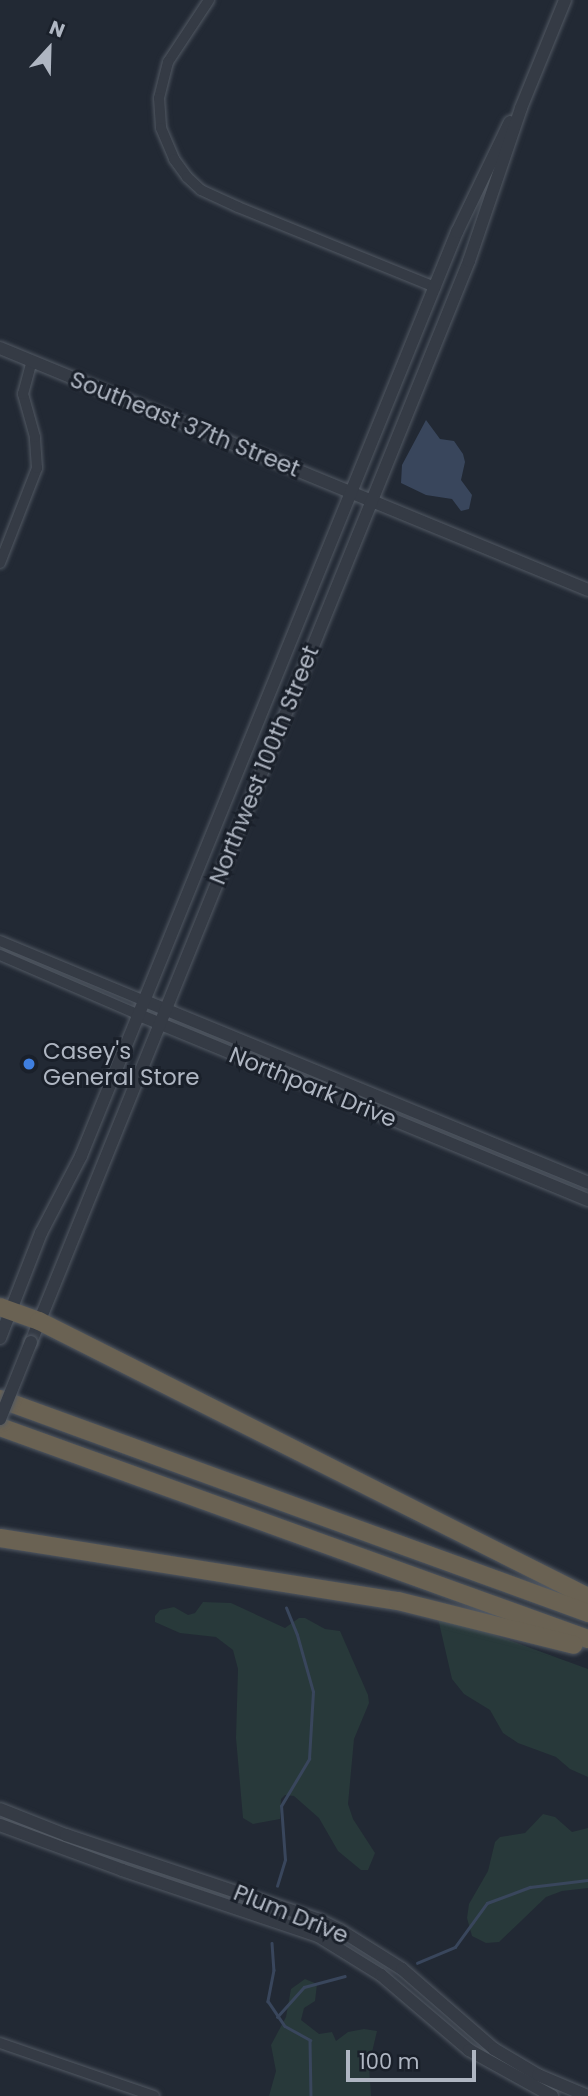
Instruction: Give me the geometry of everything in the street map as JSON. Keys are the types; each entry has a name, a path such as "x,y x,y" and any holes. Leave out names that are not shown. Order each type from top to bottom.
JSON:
{"highway":[{"path":"5,1308 39,1321 588,1597"},
{"path":"0,1399 588,1613"},
{"path":"0,1427 588,1639"},
{"path":"0,1538 398,1601 588,1649"}],"street":[{"path":"209,0 168,62 159,97 160,128 170,151 187,177 201,190 238,207 435,287"},
{"name":"Northwest 100th Street","path":"0,1419 484,222 521,108 565,0"},
{"name":"Northwest 100th Street","path":"1,1334 5,1308 76,1167 457,232 509,124 521,108"},
{"name":"Southeast 37th Street","path":"0,348 588,590"},
{"path":"0,563 37,468 35,438 23,394 32,361"},
{"name":"Northpark Drive","path":"0,941 588,1184"},
{"name":"Northpark Drive","path":"0,955 158,1024 588,1200"},
{"path":"361,1106 367,1092"},
{"name":"Plum Drive","path":"0,1809 66,1835 306,1915 341,1930 402,1969 495,2049 538,2075 588,2096"},
{"name":"Plum Drive","path":"0,1825 122,1870 318,1936 381,1975 469,2050 552,2096"},
{"path":"0,2043 154,2096"}],"shaded area":[{"path":"203,1602 231,1603 285,1628 299,1618 305,1618 325,1629 340,1631 369,1703 354,1739 348,1804 353,1819 375,1853 368,1870 361,1870 338,1851 319,1818 294,1796 285,1795 281,1799 280,1819 253,1824 243,1818 236,1738 238,1669 233,1650 216,1637 180,1633 155,1622 155,1616 160,1610 174,1607 188,1615 195,1613"},
{"path":"437,1614 588,1669 588,1777 570,1769 556,1757 518,1743 503,1733 490,1710 464,1694 452,1679"},
{"path":"543,1814 555,1817 572,1832 588,1828 588,1888 562,1891 546,1897 499,1942 486,1943 472,1936 467,1918 469,1904 488,1871 495,1842 500,1837 525,1833"},
{"path":"305,1979 317,1984 315,2001 304,2008 301,2020 319,2034 332,2032 336,2041 348,2032 364,2029 377,2031 369,2065 371,2096 269,2096 276,2071 271,2045 286,2017 291,1989"}],"water":[{"path":"426,420 440,439 454,441 463,454 465,462 461,480 472,495 469,509 461,511 452,499 426,495 401,483 402,465"}],"waterway":[{"path":"277,1886 285,1860 281,1806 309,1759 313,1692 297,1635 286,1608"},
{"path":"417,1963 455,1947 487,1903 530,1887 588,1880"},
{"path":"272,1943 274,1970 268,2001 285,2026 310,2040 311,2096"},
{"path":"277,2017 304,1987 345,1976"}],"place":[{"name":"Casey's General Store","path":"29,1064"}]}
